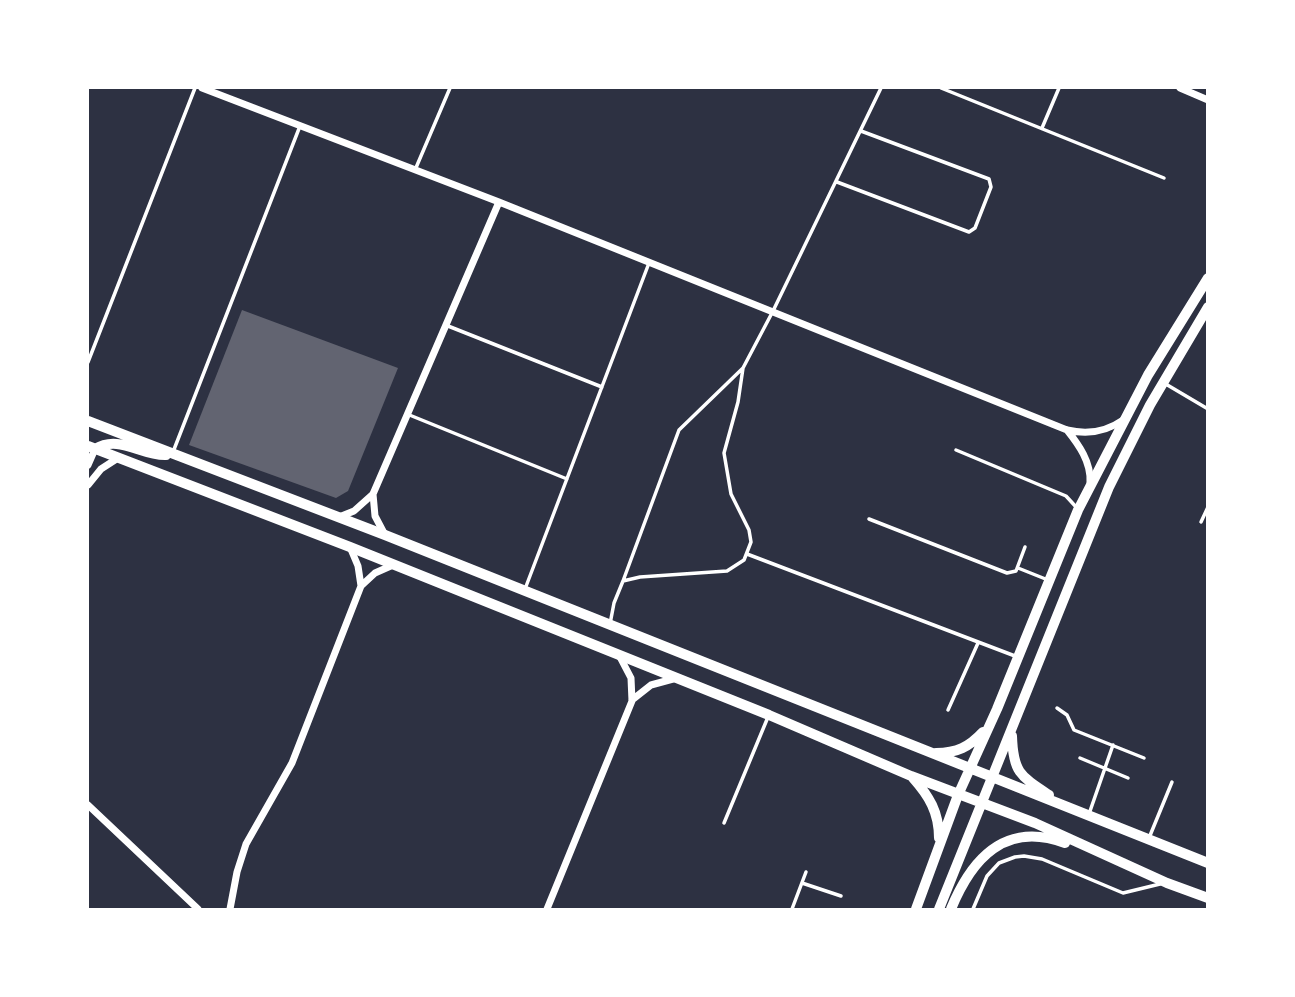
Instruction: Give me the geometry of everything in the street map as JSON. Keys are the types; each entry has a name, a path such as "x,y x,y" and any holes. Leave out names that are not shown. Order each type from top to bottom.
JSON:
{"main road":[{"path":"916,909 958,795 990,725 1078,510 1161,352 1208,278"},
{"path":"939,909 1098,511 1162,382 1208,307"},
{"path":"88,421 385,535 1208,863"},
{"path":"91,447 112,442 156,455 173,454"},
{"path":"91,447 350,547 769,715 911,776 1051,830 1167,883 1208,898"},
{"path":"932,754 963,748 974,742 990,725"},
{"path":"1012,731 1014,763 1018,771 1066,806"},
{"path":"911,776 925,792 936,813 940,846"},
{"path":"951,909 974,865 992,849 1015,839 1052,838 1123,868 1138,870"}],"street":[{"path":"202,88 499,202 1067,430 1097,432 1124,419"},
{"path":"1180,88 1197,91 1208,100"},
{"path":"339,517 355,511 373,494 499,202"},
{"path":"1067,430 1087,464 1089,489"},
{"path":"88,466 91,447"},
{"path":"88,483 101,469 118,458"},
{"path":"373,494 375,516 385,535"},
{"path":"350,547 358,566 361,586"},
{"path":"230,909 246,844 292,763 361,586 375,573 393,565"},
{"path":"547,909 632,701 631,678 620,657"},
{"path":"632,701 651,685 675,678"},
{"path":"88,805 198,909"}],"lane":[{"path":"88,362 195,88"},
{"path":"415,170 450,88"},
{"path":"610,626 614,603 679,430 743,369 881,88"},
{"path":"941,88 1164,178"},
{"path":"1042,128 1059,88"},
{"path":"173,454 300,125"},
{"path":"837,182 969,232 974,231 991,187 989,179 861,131"},
{"path":"525,592 649,262"},
{"path":"446,325 602,387"},
{"path":"624,581 640,576 727,570 739,565 747,554 750,536 732,494 724,453 738,402 743,369"},
{"path":"1162,382 1208,409"},
{"path":"407,414 567,479"},
{"path":"956,450 1066,496 1078,510"},
{"path":"1201,522 1208,507"},
{"path":"869,519 1007,573 1018,568 1025,547"},
{"path":"747,554 1017,657"},
{"path":"1018,568 1048,580"},
{"path":"948,710 978,643"},
{"path":"1057,708 1067,715 1074,730 1144,758"},
{"path":"724,823 769,715"},
{"path":"1089,816 1113,744"},
{"path":"1080,758 1128,778"},
{"path":"1148,839 1172,782"},
{"path":"973,909 982,884 992,869 1007,859 1016,857 1042,859 1123,893 1167,883"},
{"path":"792,909 806,872"},
{"path":"802,883 841,896"}],"building":[{"path":"242,310 398,368 348,491 336,498 189,445"}]}
